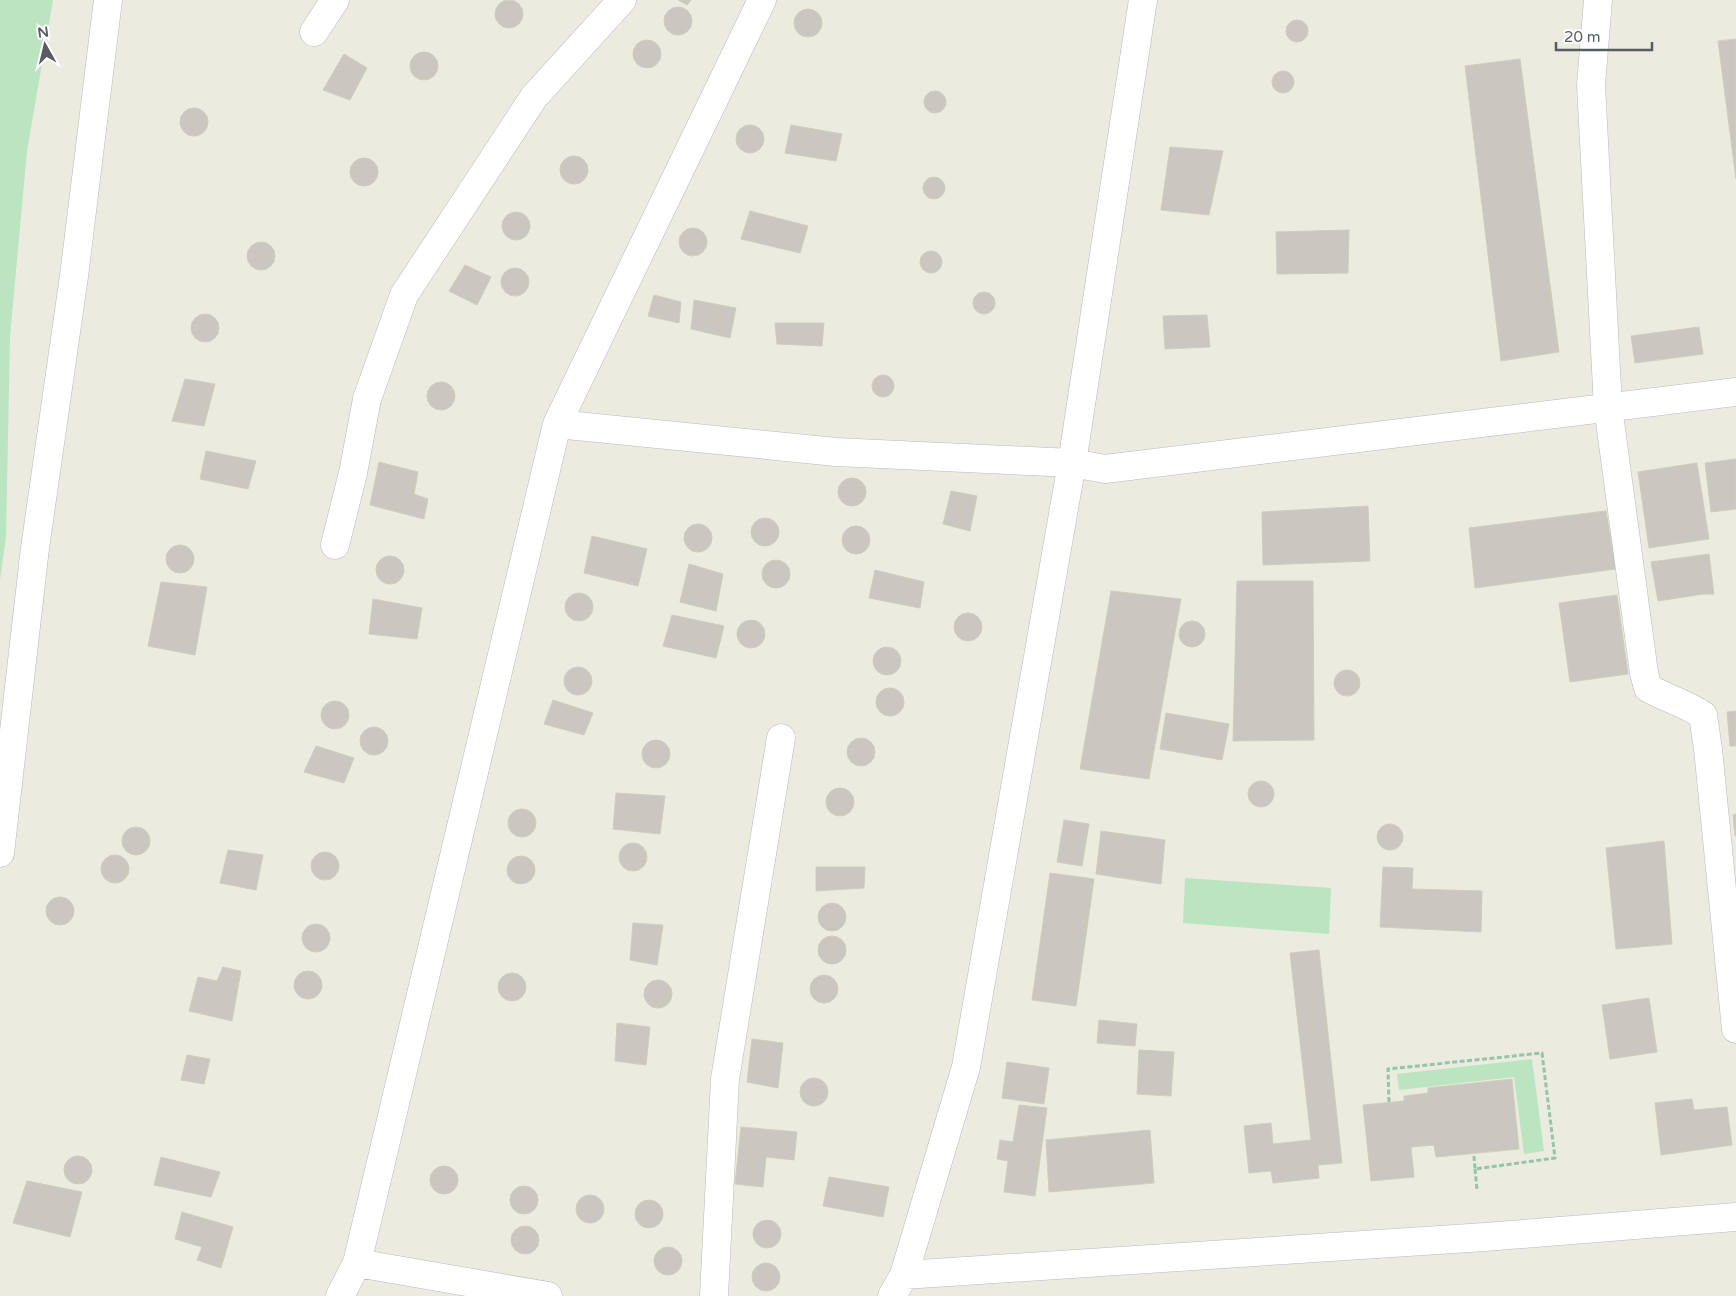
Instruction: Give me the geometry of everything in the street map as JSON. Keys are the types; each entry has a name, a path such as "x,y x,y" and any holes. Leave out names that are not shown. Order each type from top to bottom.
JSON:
{"street":[{"path":"0,853 35,548 74,276 108,0"},
{"path":"314,32 335,0"},
{"path":"334,545 353,474 367,400 404,295 534,97 622,0"},
{"path":"340,1296 357,1263 557,424 762,0"},
{"path":"1143,0 1072,463 966,1067 898,1285 1736,1217"},
{"path":"1598,0 1591,85 1608,407 1644,672 1648,688 1667,699 1688,705 1703,715 1736,1029"},
{"path":"557,424 836,452 1072,463 1105,469 1736,392"},
{"path":"714,1296 725,1079 781,738"},
{"path":"357,1263 548,1296"}],"path":[{"path":"1389,1102 1388,1069 1542,1053 1554,1158 1475,1169"},
{"path":"1474,1156 1477,1190"}],"green space":[{"path":"0,0 53,0 27,151 10,336 6,537 0,580"},
{"path":"1185,878 1331,888 1329,934 1183,923"},
{"path":"1532,1059 1544,1151 1524,1154 1514,1077 1399,1090 1397,1074"}],"building":[{"path":"509,0 519,4 523,14 519,24 509,28 499,24 495,14 499,4"},
{"path":"678,0 691,0 687,5"},
{"path":"678,7 688,11 692,21 688,31 678,35 668,31 664,21 668,11"},
{"path":"808,9 818,13 822,23 818,33 808,37 798,33 794,23 798,13"},
{"path":"1293,20 1301,20 1308,27 1308,35 1301,42 1293,42 1286,35 1286,27"},
{"path":"1736,39 1736,179 1718,41"},
{"path":"647,40 657,44 661,54 657,64 647,68 637,64 633,54 637,44"},
{"path":"424,52 434,56 438,66 434,76 424,80 414,76 410,66 414,56"},
{"path":"344,54 367,68 350,100 323,90"},
{"path":"1520,59 1559,352 1501,361 1465,66"},
{"path":"1279,71 1287,71 1294,78 1294,86 1287,93 1279,93 1272,86 1272,78"},
{"path":"931,91 939,91 946,98 946,106 939,113 931,113 924,106 924,98"},
{"path":"194,108 204,112 208,122 204,132 194,136 184,132 180,122 184,112"},
{"path":"750,125 760,129 764,139 760,149 750,153 740,149 736,139 740,129"},
{"path":"791,125 842,134 836,161 785,153"},
{"path":"1170,147 1223,151 1209,215 1161,210"},
{"path":"574,156 584,160 588,170 584,180 574,184 564,180 560,170 564,160"},
{"path":"364,158 374,162 378,172 374,182 364,186 354,182 350,172 354,162"},
{"path":"930,177 938,177 945,184 945,192 938,199 930,199 923,192 923,184"},
{"path":"750,211 808,226 800,253 741,239"},
{"path":"516,212 526,216 530,226 526,236 516,240 506,236 502,226 506,216"},
{"path":"693,228 703,232 707,242 703,252 693,256 683,252 679,242 683,232"},
{"path":"1349,230 1348,273 1277,274 1276,232"},
{"path":"261,242 271,246 275,256 271,266 261,270 251,266 247,256 251,246"},
{"path":"927,251 935,251 942,258 942,266 935,273 927,273 920,266 920,258"},
{"path":"465,265 491,277 477,305 449,291"},
{"path":"515,268 525,272 529,282 525,292 515,296 505,292 501,282 505,272"},
{"path":"980,292 988,292 995,299 995,307 988,314 980,314 973,307 973,299"},
{"path":"654,295 681,302 679,323 648,316"},
{"path":"694,300 736,308 730,338 691,329"},
{"path":"205,314 215,318 219,328 215,338 205,342 195,338 191,328 195,318"},
{"path":"1207,315 1210,347 1165,349 1163,316"},
{"path":"775,323 824,323 822,346 777,344"},
{"path":"1699,327 1703,354 1635,363 1631,336"},
{"path":"879,375 887,375 894,382 894,390 887,397 879,397 872,390 872,382"},
{"path":"185,379 215,384 204,426 172,421"},
{"path":"441,382 451,386 455,396 451,406 441,410 431,406 427,396 431,386"},
{"path":"206,451 256,461 248,489 200,479"},
{"path":"1736,459 1736,509 1711,512 1705,463"},
{"path":"379,462 418,472 414,494 428,499 424,519 370,505"},
{"path":"1697,463 1709,539 1649,548 1638,472"},
{"path":"852,478 862,482 866,492 862,502 852,506 842,502 838,492 842,482"},
{"path":"951,491 977,496 970,531 943,524"},
{"path":"1368,506 1370,561 1263,565 1262,512"},
{"path":"1606,511 1616,569 1475,588 1469,528"},
{"path":"765,518 775,522 779,532 775,542 765,546 755,542 751,532 755,522"},
{"path":"698,524 708,528 712,538 708,548 698,552 688,548 684,538 688,528"},
{"path":"856,526 866,530 870,540 866,550 856,554 846,550 842,540 846,530"},
{"path":"592,536 647,549 638,586 584,573"},
{"path":"180,545 190,549 194,559 190,569 180,573 170,569 166,559 170,549"},
{"path":"1709,554 1714,594 1658,601 1651,562"},
{"path":"390,556 400,560 404,570 400,580 390,584 380,580 376,570 380,560"},
{"path":"776,560 786,564 790,574 786,584 776,588 766,584 762,574 766,564"},
{"path":"689,564 723,574 716,611 680,602"},
{"path":"875,570 924,582 920,608 869,598"},
{"path":"1237,581 1313,581 1314,740 1233,741"},
{"path":"161,582 207,587 195,655 148,646"},
{"path":"1111,591 1181,599 1149,779 1080,769"},
{"path":"579,593 589,597 593,607 589,617 579,621 569,617 565,607 569,597"},
{"path":"1617,595 1628,674 1570,682 1559,603"},
{"path":"373,599 422,608 417,639 369,634"},
{"path":"968,613 978,617 982,627 978,637 968,641 958,637 954,627 958,617"},
{"path":"672,615 724,626 716,658 663,646"},
{"path":"751,620 761,624 765,634 761,644 751,648 741,644 737,634 741,624"},
{"path":"1192,621 1201,625 1205,634 1201,643 1192,647 1183,643 1179,634 1183,625"},
{"path":"887,647 897,651 901,661 897,671 887,675 877,671 873,661 877,651"},
{"path":"578,667 588,671 592,681 588,691 578,695 568,691 564,681 568,671"},
{"path":"1347,670 1356,674 1360,683 1356,692 1347,696 1338,692 1334,683 1338,674"},
{"path":"890,688 900,692 904,702 900,712 890,716 880,712 876,702 880,692"},
{"path":"553,700 593,713 584,735 544,724"},
{"path":"335,701 345,705 349,715 345,725 335,729 325,725 321,715 325,705"},
{"path":"1736,711 1736,746 1730,746 1727,712"},
{"path":"1166,713 1229,724 1222,760 1160,749"},
{"path":"374,727 384,731 388,741 384,751 374,755 364,751 360,741 364,731"},
{"path":"861,738 871,742 875,752 871,762 861,766 851,762 847,752 851,742"},
{"path":"656,740 666,744 670,754 666,764 656,768 646,764 642,754 646,744"},
{"path":"316,746 354,758 344,783 304,772"},
{"path":"1261,781 1270,785 1274,794 1270,803 1261,807 1252,803 1248,794 1252,785"},
{"path":"840,788 850,792 854,802 850,812 840,816 830,812 826,802 830,792"},
{"path":"616,793 665,796 660,834 613,829"},
{"path":"522,809 532,813 536,823 532,833 522,837 512,833 508,823 512,813"},
{"path":"1736,814 1736,836 1735,836 1733,815"},
{"path":"1064,820 1089,824 1082,866 1057,862"},
{"path":"1390,824 1399,828 1403,837 1399,846 1390,850 1381,846 1377,837 1381,828"},
{"path":"136,827 146,831 150,841 146,851 136,855 126,851 122,841 126,831"},
{"path":"1101,831 1165,840 1161,884 1096,874"},
{"path":"1664,841 1672,944 1616,949 1606,848"},
{"path":"633,843 643,847 647,857 643,867 633,871 623,867 619,857 623,847"},
{"path":"228,850 263,855 256,890 220,883"},
{"path":"325,852 335,856 339,866 335,876 325,880 315,876 311,866 315,856"},
{"path":"115,855 125,859 129,869 125,879 115,883 105,879 101,869 105,859"},
{"path":"521,856 531,860 535,870 531,880 521,884 511,880 507,870 511,860"},
{"path":"816,867 865,867 864,888 816,891"},
{"path":"1383,867 1413,868 1412,889 1482,891 1481,932 1380,927"},
{"path":"1050,873 1094,879 1076,1006 1032,1000"},
{"path":"60,897 70,901 74,911 70,921 60,925 50,921 46,911 50,901"},
{"path":"832,903 842,907 846,917 842,927 832,931 822,927 818,917 822,907"},
{"path":"633,923 663,925 657,965 630,960"},
{"path":"316,924 326,928 330,938 326,948 316,952 306,948 302,938 306,928"},
{"path":"832,936 842,940 846,950 842,960 832,964 822,960 818,950 822,940"},
{"path":"1319,950 1342,1163 1318,1165 1319,1178 1273,1183 1271,1171 1249,1173 1244,1126 1271,1123 1273,1144 1311,1140 1290,953"},
{"path":"223,967 241,971 232,1021 189,1011 198,977 217,981"},
{"path":"308,971 318,975 322,985 318,995 308,999 298,995 294,985 298,975"},
{"path":"512,973 522,977 526,987 522,997 512,1001 502,997 498,987 502,977"},
{"path":"824,975 834,979 838,989 834,999 824,1003 814,999 810,989 814,979"},
{"path":"658,980 668,984 672,994 668,1004 658,1008 648,1004 644,994 648,984"},
{"path":"1649,998 1657,1052 1610,1059 1602,1005"},
{"path":"1099,1020 1137,1024 1135,1046 1097,1043"},
{"path":"617,1023 650,1027 646,1065 615,1061"},
{"path":"752,1039 783,1043 778,1088 747,1082"},
{"path":"1139,1050 1174,1052 1171,1096 1137,1094"},
{"path":"187,1055 210,1059 204,1084 181,1080"},
{"path":"1007,1062 1049,1068 1044,1104 1002,1098"},
{"path":"814,1078 824,1082 828,1092 824,1102 814,1106 804,1102 800,1092 804,1082"},
{"path":"1512,1079 1519,1149 1436,1157 1434,1145 1411,1147 1414,1177 1371,1181 1363,1105 1404,1101 1404,1096 1428,1093 1428,1088"},
{"path":"1692,1099 1694,1110 1727,1107 1732,1145 1661,1155 1655,1103"},
{"path":"1019,1105 1047,1108 1035,1196 1004,1192 1008,1161 997,1159 1000,1140 1013,1142"},
{"path":"741,1127 797,1132 794,1160 766,1157 763,1187 735,1184"},
{"path":"1150,1130 1154,1183 1049,1192 1046,1140"},
{"path":"78,1156 88,1160 92,1170 88,1180 78,1184 68,1180 64,1170 68,1160"},
{"path":"161,1157 220,1172 211,1197 154,1185"},
{"path":"444,1166 454,1170 458,1180 454,1190 444,1194 434,1190 430,1180 434,1170"},
{"path":"829,1177 889,1187 883,1217 823,1206"},
{"path":"27,1181 82,1192 70,1237 13,1223"},
{"path":"524,1186 534,1190 538,1200 534,1210 524,1214 514,1210 510,1200 514,1190"},
{"path":"590,1195 600,1199 604,1209 600,1219 590,1223 580,1219 576,1209 580,1199"},
{"path":"649,1200 659,1204 663,1214 659,1224 649,1228 639,1224 635,1214 639,1204"},
{"path":"182,1212 233,1227 221,1268 197,1260 202,1247 175,1239"},
{"path":"767,1220 777,1224 781,1234 777,1244 767,1248 757,1244 753,1234 757,1224"},
{"path":"525,1226 535,1230 539,1240 535,1250 525,1254 515,1250 511,1240 515,1230"},
{"path":"668,1247 678,1251 682,1261 678,1271 668,1275 658,1271 654,1261 658,1251"},
{"path":"766,1263 776,1267 780,1277 776,1287 766,1291 756,1287 752,1277 756,1267"}]}
